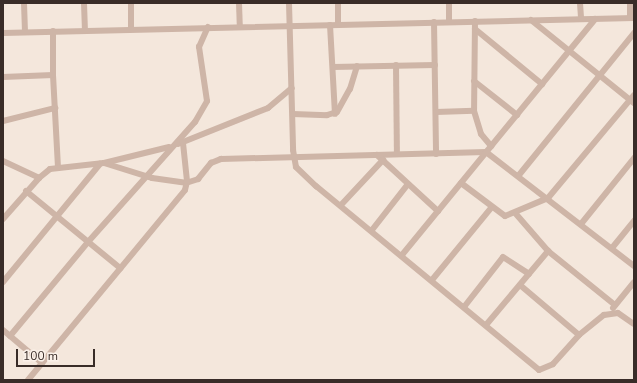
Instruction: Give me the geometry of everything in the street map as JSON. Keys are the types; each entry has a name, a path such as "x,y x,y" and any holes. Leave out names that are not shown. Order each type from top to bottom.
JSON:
{"street":[{"path":"24,3 25,32"},
{"path":"84,3 85,30"},
{"path":"131,3 131,29"},
{"path":"239,3 240,27"},
{"path":"289,3 294,157 298,169 539,370 553,364 579,335 597,318 609,313 618,313 634,324"},
{"path":"338,3 338,24"},
{"path":"448,3 449,22"},
{"path":"580,3 581,19"},
{"path":"3,33 632,18 630,3"},
{"path":"402,255 595,19"},
{"path":"461,183 491,208 505,216 516,214 548,198 633,99 600,75 531,20"},
{"path":"475,21 474,111 481,134 491,146"},
{"path":"434,22 436,154"},
{"path":"330,25 335,114"},
{"path":"10,336 88,242 170,147 186,136 206,103 199,47 208,27"},
{"path":"475,29 542,84"},
{"path":"53,31 53,75 58,167"},
{"path":"519,175 634,33"},
{"path":"333,67 435,65"},
{"path":"335,114 348,95 357,66"},
{"path":"396,66 397,154"},
{"path":"3,77 53,75"},
{"path":"474,82 517,115"},
{"path":"3,219 26,191 45,172 58,167 102,163 170,147 268,108 292,88"},
{"path":"3,121 55,108"},
{"path":"436,112 474,111"},
{"path":"293,114 335,114"},
{"path":"28,380 182,194 186,183 183,142"},
{"path":"102,163 145,176 186,183 198,179 217,160 377,154 486,152 519,175 634,266"},
{"path":"377,154 438,211"},
{"path":"581,224 634,158"},
{"path":"3,160 39,178"},
{"path":"341,205 383,160"},
{"path":"3,282 102,163"},
{"path":"372,230 408,184"},
{"path":"26,191 120,268"},
{"path":"432,280 491,208"},
{"path":"516,214 548,251 615,305"},
{"path":"612,248 634,221"},
{"path":"486,325 548,251"},
{"path":"464,306 503,257 529,274"},
{"path":"609,313 634,282"},
{"path":"520,285 579,335"},
{"path":"3,330 42,363"}]}
